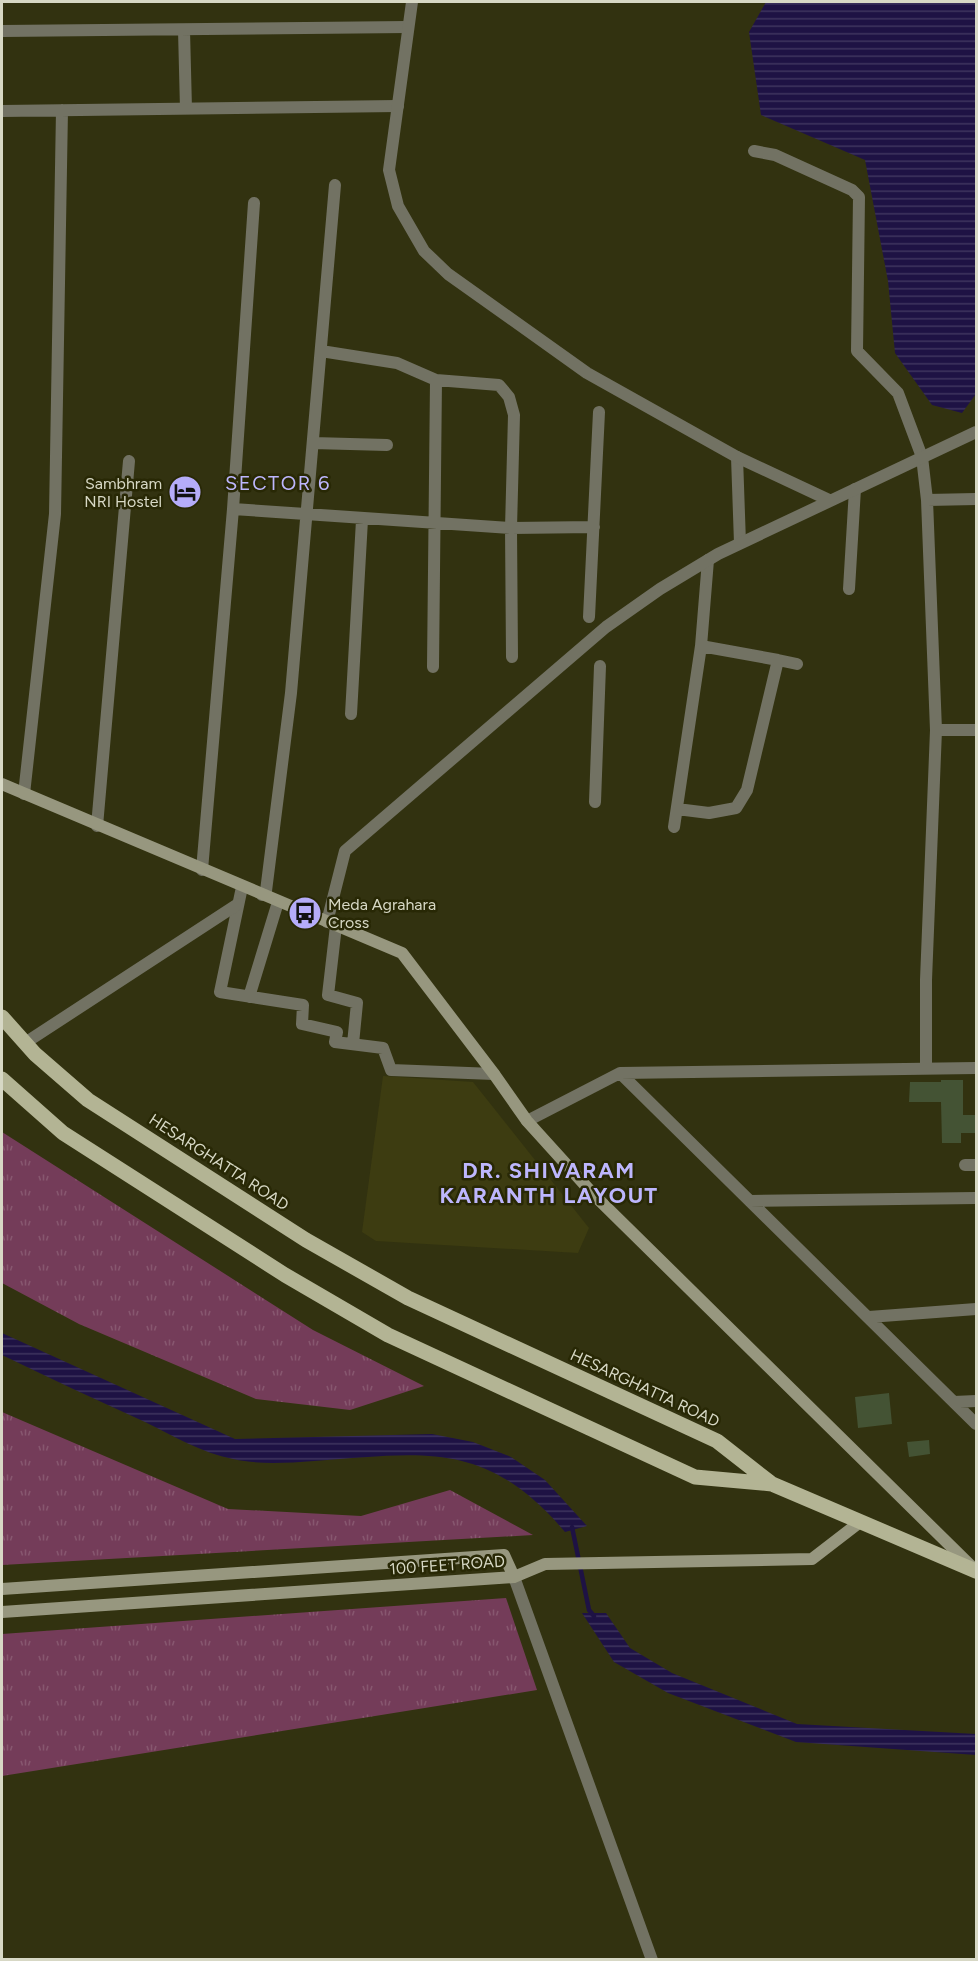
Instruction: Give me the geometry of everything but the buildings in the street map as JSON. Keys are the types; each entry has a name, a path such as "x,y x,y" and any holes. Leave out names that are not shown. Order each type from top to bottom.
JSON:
{"main road":[{"path":"2,784 402,953 495,1074 527,1122 594,1195 976,1571"},
{"name":"HESARGHATTA ROAD","path":"2,1017 25,1043 88,1100 306,1240 408,1298 717,1441 772,1484"},
{"path":"2,1079 63,1133 285,1275 388,1335 695,1477 772,1484 976,1571"},
{"path":"514,1577 545,1564 812,1559 860,1521"},
{"name":"100 FEET ROAD","path":"2,1589 504,1555 514,1577 2,1612"}],"street":[{"path":"412,2 389,170 392,188 405,224 435,263 587,373 736,457 829,500"},
{"path":"2,31 408,27"},
{"path":"184,30 186,109"},
{"path":"2,111 398,106"},
{"path":"24,794 55,514 62,110"},
{"path":"754,151 775,155 852,190 859,197 857,351 898,393 922,457 927,500 936,729 926,980 926,1068"},
{"path":"262,895 266,891 282,781 335,184"},
{"path":"202,870 233,509 254,203"},
{"path":"321,351 397,363 436,380 499,385 510,398 514,415 511,528 512,657"},
{"path":"432,667 436,380"},
{"path":"589,617 599,412"},
{"path":"353,1044 357,1003 327,995 332,924 345,851 606,627 708,560 740,543 976,432"},
{"path":"313,442 387,445"},
{"path":"736,457 740,543"},
{"path":"97,826 129,461"},
{"path":"849,589 855,489"},
{"path":"927,500 976,499"},
{"path":"233,509 306,513 362,520 511,528 594,527"},
{"path":"351,714 362,520"},
{"path":"674,827 701,646 708,560"},
{"path":"701,646 797,664"},
{"path":"677,809 709,813 736,808 747,790 778,660"},
{"path":"595,802 600,666"},
{"path":"936,729 976,730"},
{"path":"242,887 220,992 303,1005 302,1024 338,1032 335,1042 383,1048 391,1070 495,1074"},
{"path":"249,997 278,902"},
{"path":"25,1043 238,904"},
{"path":"527,1122 620,1073 976,1068"},
{"path":"620,1073 976,1424"},
{"path":"750,1201 976,1198"},
{"path":"869,1317 976,1309"},
{"path":"954,1402 976,1401"},
{"path":"514,1577 652,1959"}],"shaded area":[{"path":"766,2 976,2 976,394 962,413 932,405 895,353 888,281 865,160 761,115 749,32"},
{"path":"383,1076 473,1082 589,1228 578,1253 376,1241 362,1232"},
{"path":"2,1333 235,1439 432,1434 473,1442 511,1457 545,1480 587,1526 565,1532 536,1502 508,1481 480,1467 451,1459 421,1455 263,1463 210,1453 2,1355"},
{"path":"582,1613 606,1613 630,1648 672,1673 797,1724 976,1734 976,1755 796,1742 668,1693 614,1662"}],"green space":[{"path":"2,1132 313,1330 424,1386 350,1410 256,1399 79,1324 2,1283"},
{"path":"2,1412 228,1509 361,1516 450,1490 533,1535 2,1565"},
{"path":"506,1598 537,1690 2,1776 2,1634"}],"waterway":[{"path":"572,1527 589,1610 594,1616"}],"place":[{"name":"Sambhram NRI Hostel","path":"185,492"},
{"name":"Meda Agrahara Cross","path":"305,913"}],"district":[{"name":"SECTOR 6","path":"278,483"},
{"name":"DR. SHIVARAM KARANTH LAYOUT","path":"549,1182"}]}
